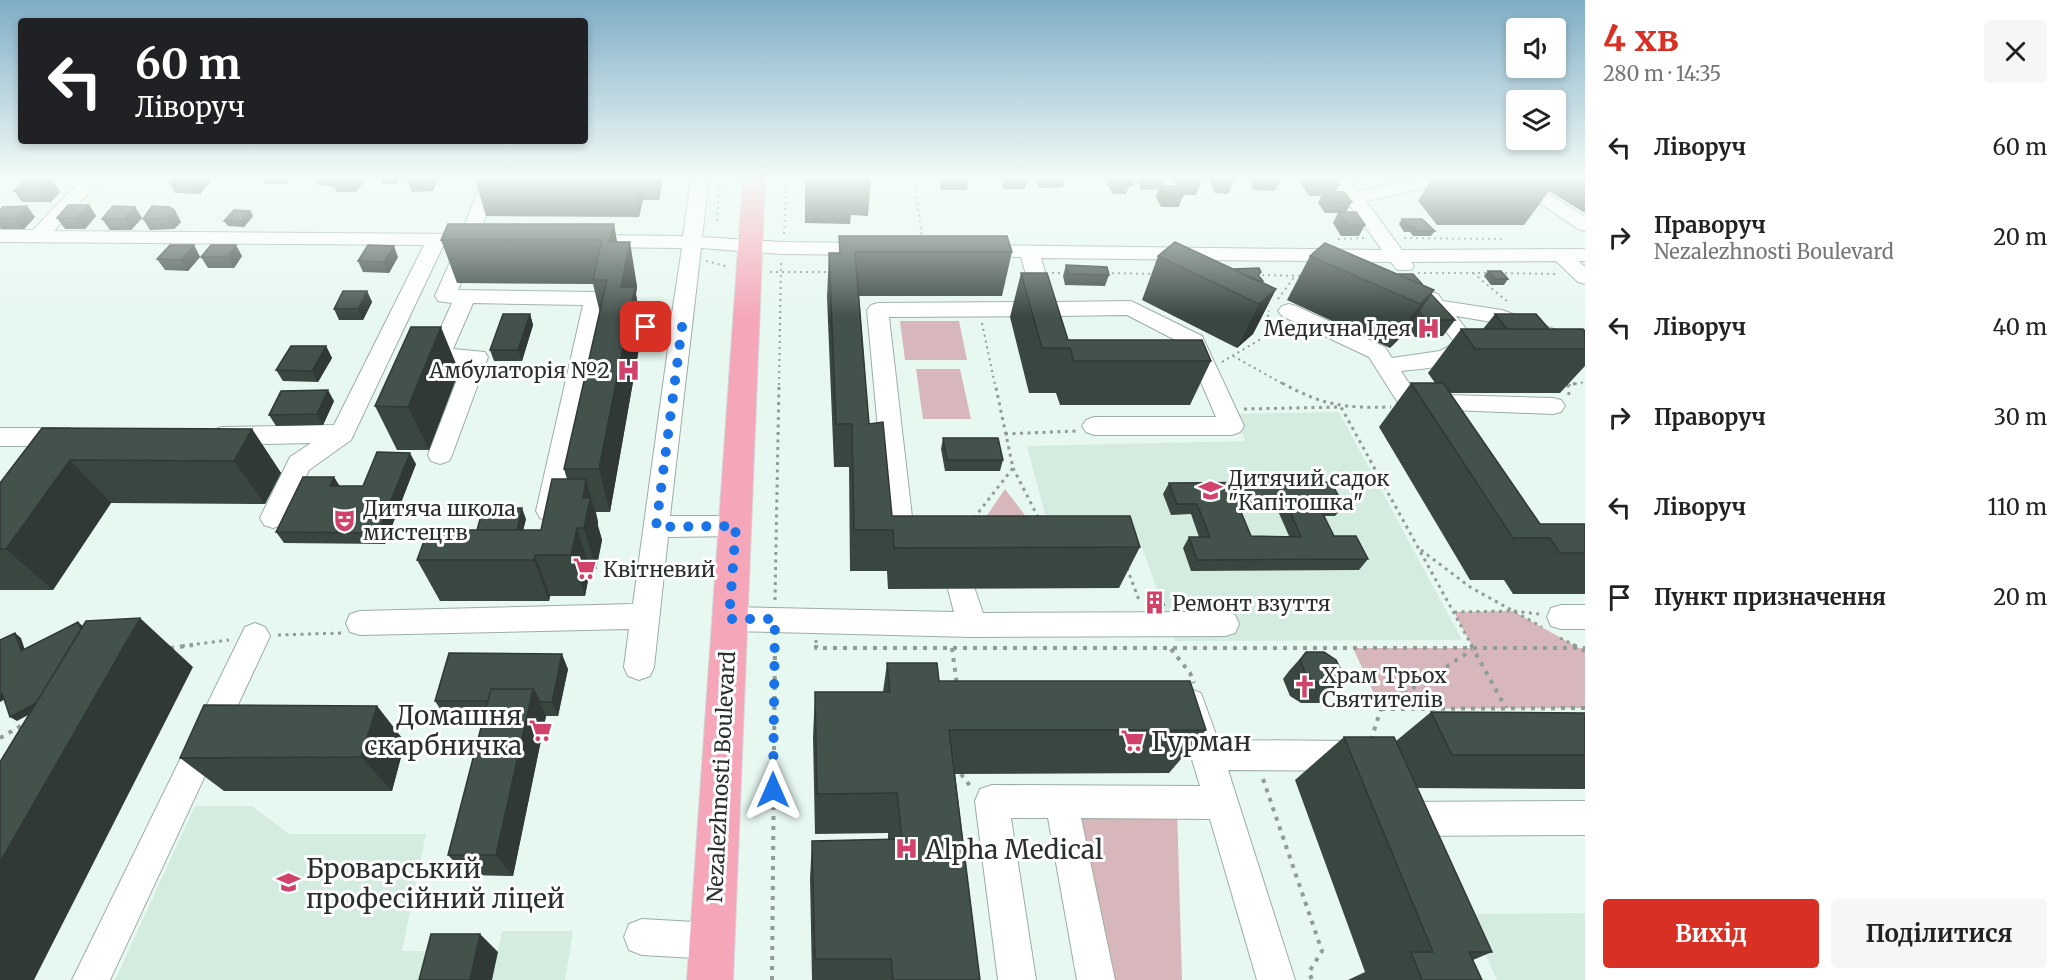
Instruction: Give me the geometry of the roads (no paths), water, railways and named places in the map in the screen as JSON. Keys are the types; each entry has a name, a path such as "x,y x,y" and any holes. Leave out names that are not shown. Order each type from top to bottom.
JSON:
{"main road":[{"name":"Nezalezhnosti Boulevard","path":"711,960 736,526 750,225"}],"street":[{"path":"38,236 49,225"},
{"path":"474,225 445,296 595,299 546,526"},
{"path":"639,667 695,225"},
{"path":"1373,225 1468,345 1445,357 1385,366"},
{"path":"0,236 492,240"},
{"path":"273,518 299,464 342,434 436,240"},
{"path":"560,241 693,242 748,247 888,250"},
{"path":"924,250 1032,262 1561,255 1583,269"},
{"path":"1032,262 1055,344"},
{"path":"440,455 477,357 439,356 465,297"},
{"path":"1436,306 1507,318 1563,341 1585,344"},
{"path":"926,548 902,548 878,309 1131,308 1194,341 1232,426 1094,426"},
{"path":"1289,311 1377,352 1432,437"},
{"path":"589,327 682,327"},
{"path":"1411,403 1552,406"},
{"path":"205,436 342,434"},
{"path":"0,437 91,437"},
{"path":"656,527 736,526"},
{"path":"962,589 972,624"},
{"path":"360,623 646,616"},
{"path":"729,619 972,624 1225,624"},
{"path":"91,980 255,636"},
{"path":"1167,702 1190,702 1276,980"},
{"path":"1207,755 1254,755 1380,787 1585,818"},
{"path":"1380,787 1407,851"},
{"path":"1017,980 992,801 1222,802"},
{"path":"1060,801 1096,980"},
{"path":"642,937 711,960"}],"place":[{"name":"Медична Ідея","path":"1429,328"},
{"name":"Амбулаторія №2","path":"628,370"},
{"name":"Дитячий садок \"Капітошка\"","path":"1210,490"},
{"name":"Дитяча школа мистецтв","path":"345,520"},
{"name":"Квітневий","path":"585,569"},
{"name":"Ремонт взуття","path":"1154,603"},
{"name":"Храм Трьох Святителів","path":"1304,687"},
{"name":"Домашня скарбничка","path":"540,730"},
{"name":"Гурман","path":"1133,741"},
{"name":"Alpha Medical","path":"907,849"},
{"name":"Броварський професійний ліцей","path":"288,883"}]}
